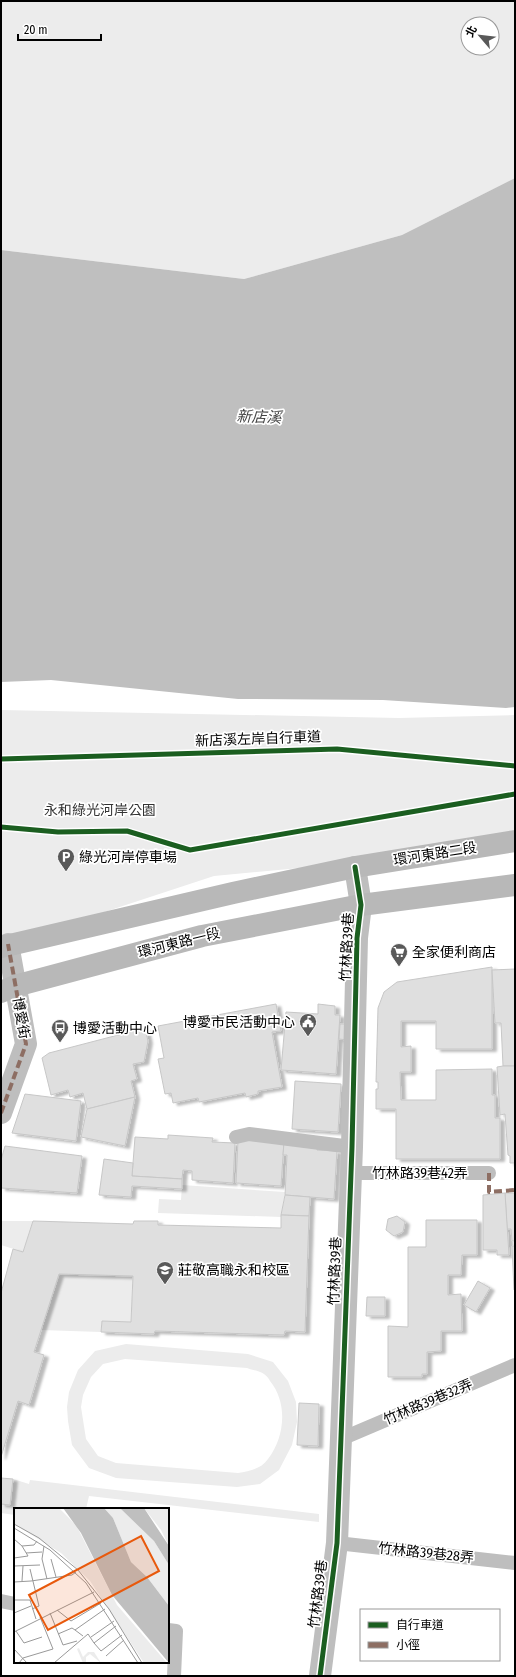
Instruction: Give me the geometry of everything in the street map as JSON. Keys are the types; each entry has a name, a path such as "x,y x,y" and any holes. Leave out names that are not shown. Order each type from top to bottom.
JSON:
{"street":[{"name":"環河東路二段","path":"355,867 515,841"},
{"name":"竹林路39巷","path":"320,1676 337,1543 352,1147 357,938 361,906 355,867"},
{"path":"5,946 355,867"},
{"path":"361,906 515,885"},
{"name":"環河東路一段","path":"8,989 202,936 361,906"},
{"name":"博愛街","path":"1,1113 26,1044 8,989 5,946"}],"lane":[{"path":"236,1137 249,1134 352,1147"},
{"name":"竹林路39巷42弄","path":"351,1173 489,1173"},
{"name":"竹林路39巷32弄","path":"341,1439 515,1365"},
{"name":"竹林路39巷28弄","path":"337,1543 515,1563"},
{"path":"1,1601 14,1604"},
{"path":"169,1630 176,1631 174,1676"}],"green space":[{"path":"1,1 515,1 515,178 402,235 244,279 1,250"},
{"name":"永和綠光河岸公園","path":"1,710 399,718 515,715 515,848 214,876 1,946"},
{"path":"182,1185 285,1192 281,1217 158,1213 159,1199 181,1200"},
{"path":"1,1221 33,1221 23,1252 1,1245"},
{"path":"59,1274 133,1276 131,1322 102,1321 101,1332 41,1330"},
{"path":"126,1344 248,1354 273,1362 288,1381 296,1402 297,1422 292,1445 279,1470 260,1484 237,1487 116,1478 89,1468 72,1445 67,1407 69,1392 78,1370 95,1351","holes":["125,1359 247,1368 262,1373 268,1378 280,1399 282,1410 281,1430 274,1450 268,1459 255,1469 238,1473 116,1463 98,1456 86,1439 81,1407 83,1395 91,1377 103,1364"]},
{"path":"13,1479 29,1484 30,1480 319,1514 319,1522 89,1496 86,1508 14,1508 14,1515 1,1513 1,1504"}],"water":[{"name":"新店溪","path":"515,178 515,707 506,708 383,700 238,699 51,680 1,682 1,250 244,279 402,235"}],"building":[{"path":"492,967 492,1049 436,1049 436,1021 401,1021 401,1047 411,1046 411,1072 400,1072 401,1100 436,1100 436,1070 492,1069 492,1095 495,1095 495,1118 500,1118 500,1159 396,1159 396,1109 376,1109 376,1089 378,1089 378,1082 376,1082 378,1008 384,992 397,982"},
{"path":"515,969 515,1066 503,1066 501,1023 495,1023 492,970"},
{"path":"276,1004 281,1031 272,1032 282,1087 258,1091 258,1094 246,1097 245,1093 199,1102 198,1098 173,1103 171,1093 165,1094 158,1059 164,1058 158,1026"},
{"path":"318,1004 335,1006 335,1015 340,1015 336,1074 281,1070 286,1012 318,1014"},
{"path":"340,1024 348,1024 347,1040 339,1039"},
{"path":"145,1028 148,1041 144,1062 133,1064 137,1079 131,1081 135,1097 87,1109 83,1093 70,1097 68,1090 51,1095 42,1058 49,1053"},
{"path":"515,1066 515,1163 510,1163 510,1156 508,1155 505,1114 500,1115 497,1067"},
{"path":"295,1081 341,1084 338,1132 292,1129"},
{"path":"25,1094 81,1101 76,1141 12,1133"},
{"path":"135,1097 125,1146 81,1137 87,1109"},
{"path":"168,1135 213,1138 212,1142 235,1143 233,1183 192,1180 192,1171 183,1170 182,1179 132,1176 135,1137 168,1139"},
{"path":"238,1140 284,1142 281,1186 236,1183"},
{"path":"284,1142 317,1145 317,1150 337,1151 334,1199 285,1195 287,1155 283,1155"},
{"path":"5,1146 82,1156 77,1193 1,1188 1,1160"},
{"path":"104,1159 133,1163 132,1176 182,1179 182,1189 132,1186 131,1197 99,1195"},
{"path":"505,1193 515,1193 515,1241 512,1241 511,1229 507,1229"},
{"path":"505,1193 509,1255 497,1255 497,1250 483,1250 483,1195"},
{"path":"285,1195 310,1197 309,1216 281,1215"},
{"path":"281,1215 309,1216 305,1332 285,1331 284,1335 155,1331 154,1334 101,1332 102,1321 131,1322 133,1276 59,1274 34,1352 44,1355 29,1405 18,1401 1,1457 1,1293 13,1249 23,1252 33,1221 133,1224 134,1221 158,1221 158,1225 281,1228"},
{"path":"397,1216 405,1222 403,1232 394,1236 386,1230 388,1219"},
{"path":"426,1220 477,1220 477,1255 462,1255 461,1275 448,1275 448,1295 461,1294 462,1331 441,1331 441,1351 427,1352 427,1374 422,1374 422,1377 388,1377 388,1326 408,1327 408,1247 426,1247"},
{"path":"512,1246 515,1246 515,1290 514,1290"},
{"path":"478,1281 490,1288 476,1312 464,1305"},
{"path":"367,1297 385,1297 385,1316 366,1316"},
{"path":"299,1403 319,1404 318,1446 297,1445"},
{"path":"1,1478 13,1479 10,1505 1,1504"}],"marked path":[{"path":"1,1113 26,1044 8,944"},
{"path":"489,1173 489,1192 515,1190"}],"cycle path":[{"name":"新店溪左岸自行車道","path":"1,759 337,749 515,766"},
{"path":"1,827 58,832 127,831 190,850 515,794"},
{"path":"320,1676 337,1543 352,1147 357,938 361,905 355,867"}],"place":[{"name":"綠光河岸停車場","path":"66,872"},
{"name":"全家便利商店","path":"399,967"},
{"name":"博愛市民活動中心","path":"308,1037"},
{"name":"博愛活動中心","path":"60,1043"},
{"name":"莊敬高職永和校區","path":"165,1285"}]}
